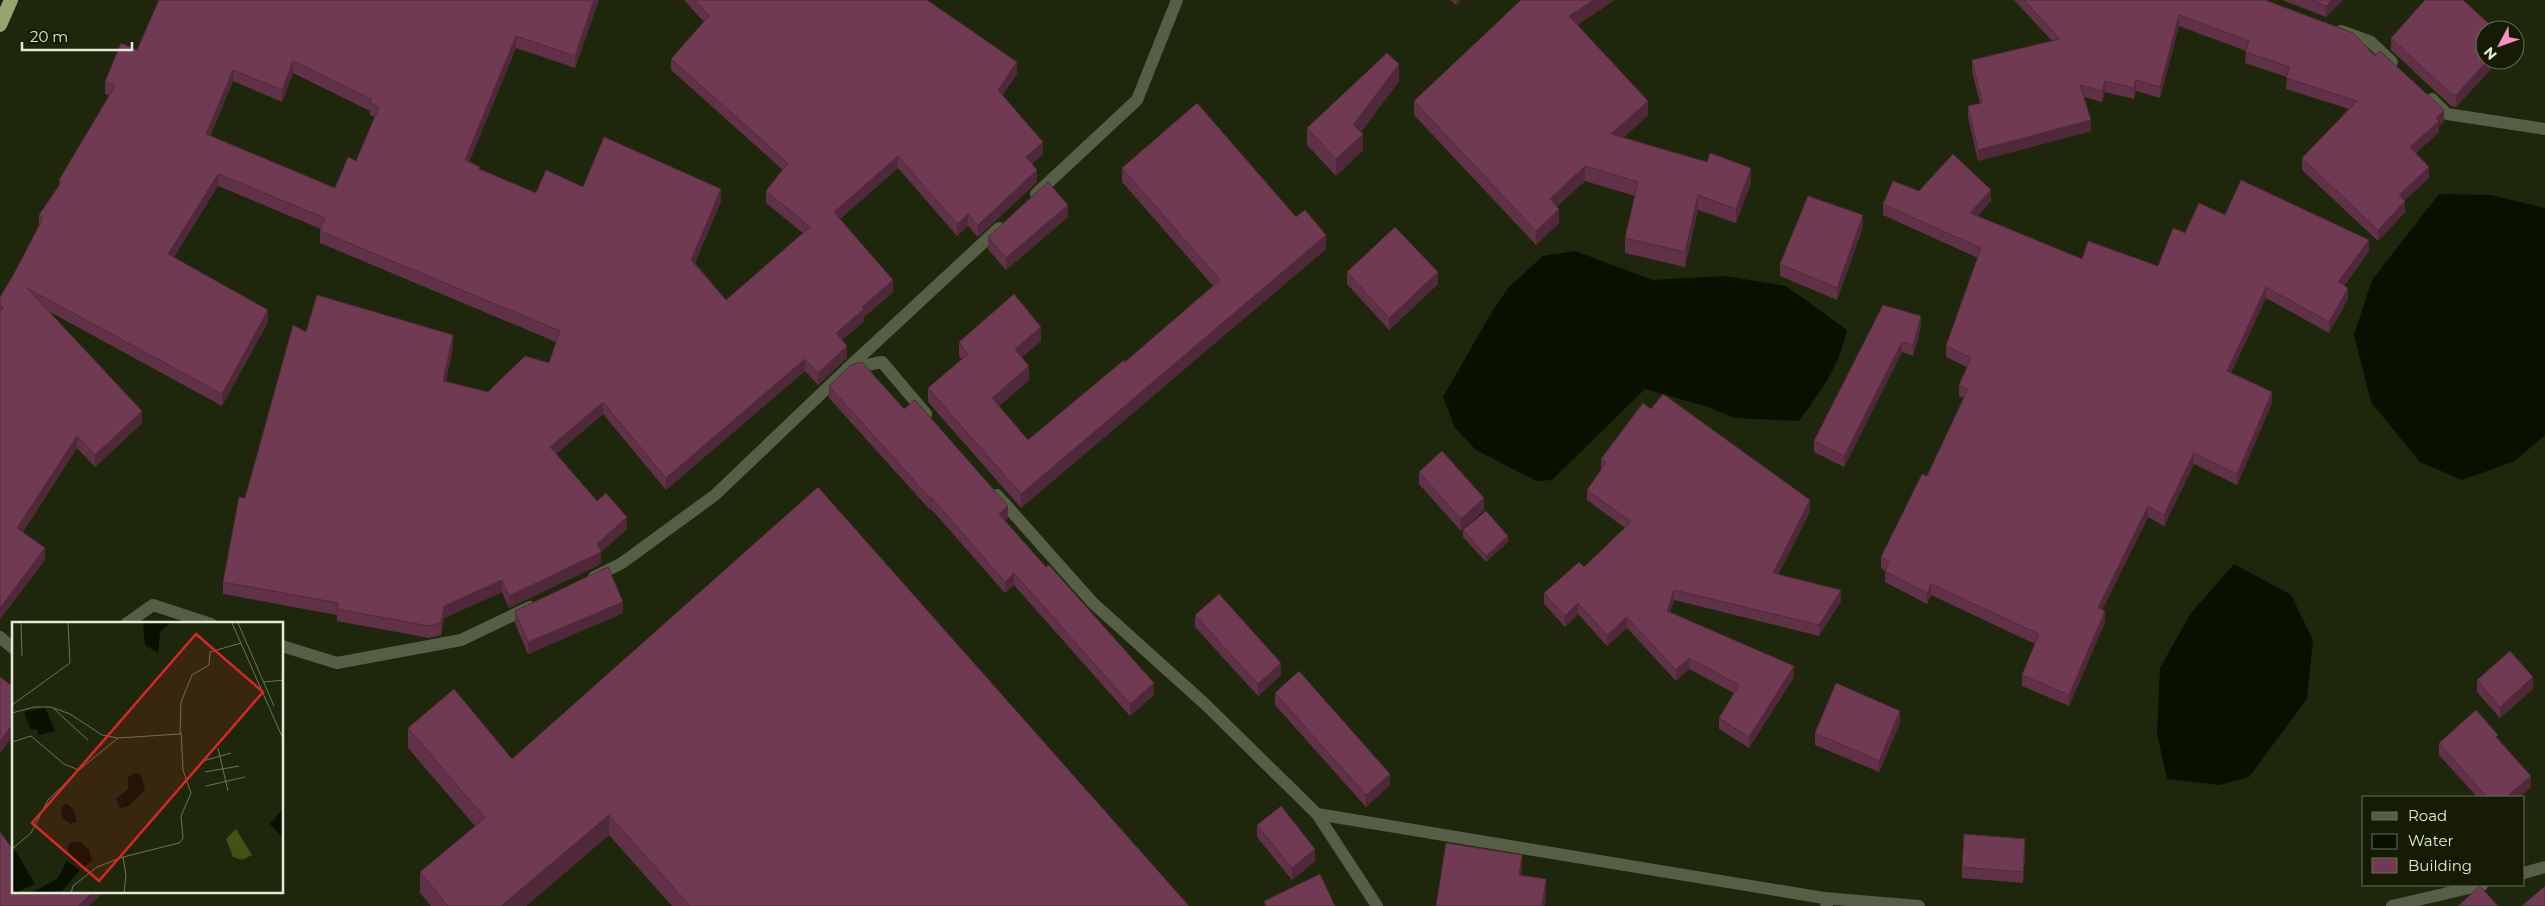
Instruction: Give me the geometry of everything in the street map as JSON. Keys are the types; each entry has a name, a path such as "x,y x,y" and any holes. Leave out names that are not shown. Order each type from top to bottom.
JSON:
{"highway":[{"path":"0,25 11,0"}],"street":[{"path":"1028,201 1137,100 1177,0"},
{"path":"2324,25 2371,42 2399,68"},
{"path":"2420,88 2447,114 2545,129"},
{"path":"586,580 622,563 715,495 847,369 1007,221"},
{"path":"847,369 882,362 936,425"},
{"path":"987,483 1092,603 1205,704 1317,814 1377,906"},
{"path":"284,647 337,663 461,640 541,602"},
{"path":"129,622 153,605 205,622"},
{"path":"0,636 12,647"},
{"path":"1317,814 1826,902 1919,906"},
{"path":"2525,873 2545,867"},
{"path":"2392,906 2478,886"}],"water":[{"path":"2439,194 2491,195 2545,208 2545,435 2515,461 2462,480 2420,462 2371,402 2354,335 2372,280"},
{"path":"1575,251 1653,280 1725,276 1786,286 1847,330 1839,356 1822,389 1799,421 1735,418 1708,407 1645,389 1552,480 1537,481 1476,450 1455,428 1443,397 1490,315 1508,288 1543,256"},
{"path":"2234,564 2291,595 2313,640 2307,699 2249,777 2219,785 2167,779 2157,733 2160,668 2191,613"}],"building":[{"path":"159,0 594,0 575,56 516,36 465,160 480,167 479,169 536,193 546,170 583,187 604,137 721,189 691,260 726,300 810,227 766,191 788,163 671,59 709,16 695,0 927,0 1017,62 998,90 1043,142 1026,157 1037,170 978,225 968,214 957,224 898,156 834,212 893,280 836,333 847,346 818,373 805,359 666,478 603,402 550,447 597,501 606,493 627,517 597,544 601,552 509,596 502,580 444,606 441,623 429,626 337,609 338,603 223,582 239,497 245,498 293,325 306,332 317,295 453,335 443,381 488,392 525,356 549,363 560,331 320,231 325,218 218,174 168,254 268,310 222,394 27,288 142,411 95,455 77,436 17,528 45,548 0,608 0,312 3,307 0,305 0,297 43,218 39,215 62,181 59,180 115,86 105,82 121,43 137,50","holes":["293,61 371,99 370,103 379,107 356,161 348,157 335,188 206,134 233,70 282,90"]},
{"path":"1521,0 1594,0 1569,16 1648,101 1611,134 1707,162 1710,153 1751,168 1736,209 1698,195 1685,252 1625,238 1638,182 1585,166 1550,199 1559,209 1536,231 1414,101"},
{"path":"2024,0 2265,0 2353,33 2375,56 2380,51 2444,110 2436,118 2439,121 2410,147 2429,167 2399,195 2405,201 2378,230 2302,158 2357,101 2286,78 2290,67 2245,52 2249,41 2179,15 2160,87 2136,80 2134,88 2105,81 2102,91 2080,85 2091,120 1978,150 1968,106 1982,103 1972,60 2060,39"},
{"path":"2312,0 2332,0 2326,6"},
{"path":"2425,0 2463,0 2485,20 2475,20 2475,70 2479,70 2456,95 2451,94 2391,38"},
{"path":"1387,53 1399,64 1353,125 1363,134 1336,159 1307,128"},
{"path":"1197,103 1296,217 1305,210 1326,235 1021,494 928,388 968,354 959,342 1014,294 1041,327 1015,349 1029,366 992,398 1028,440 1124,360 1125,362 1220,280 1122,168"},
{"path":"1953,154 1991,190 1970,213 2082,259 2088,241 2158,266 2173,228 2185,233 2199,203 2225,215 2241,180 2369,240 2338,282 2348,288 2329,322 2266,287 2227,371 2272,392 2237,474 2194,453 2164,515 2148,506 2098,608 2105,611 2069,695 2022,675 2039,634 1931,584 1927,593 1885,571 1889,562 1881,557 1922,474 1927,476 1968,389 1959,385 1971,358 1946,346 1981,248 1883,204 1893,181 1919,191"},
{"path":"1048,182 1068,205 1006,258 988,237"},
{"path":"1808,196 1863,215 1837,288 1780,264"},
{"path":"1395,227 1438,272 1389,318 1347,272"},
{"path":"1883,305 1921,316 1913,345 1902,342 1844,456 1814,441"},
{"path":"862,362 904,409 915,400 1008,506 999,514 1046,567 1049,565 1154,683 1130,704 1014,573 1005,582 931,497 829,386 851,365"},
{"path":"1663,394 1810,500 1773,573 1841,590 1819,625 1674,590 1667,611 1794,666 1749,737 1719,718 1739,685 1689,658 1676,670 1627,617 1607,635 1578,603 1565,616 1544,593 1579,562 1584,567 1631,522 1587,490 1606,463 1601,459 1643,403 1651,409"},
{"path":"1442,451 1484,498 1461,519 1419,472"},
{"path":"818,487 1189,906 690,906 609,815 501,906 448,906 420,872 485,818 408,728 454,689 512,759"},
{"path":"1486,511 1508,536 1486,556 1463,530"},
{"path":"608,567 623,602 528,642 515,611"},
{"path":"1219,594 1281,663 1258,684 1195,615"},
{"path":"2510,651 2533,677 2500,707 2477,680"},
{"path":"1299,671 1390,774 1366,795 1275,693"},
{"path":"0,677 12,686 12,725 0,742"},
{"path":"1836,683 1900,711 1879,761 1815,733"},
{"path":"2476,710 2498,735 2496,737 2531,776 2507,796 2486,796 2439,743"},
{"path":"1281,806 1315,849 1292,868 1257,825"},
{"path":"0,832 12,848 12,894 91,894 78,906 0,906"},
{"path":"1964,834 2025,839 2023,872 1962,867"},
{"path":"1446,843 1522,855 1519,875 1546,879 1542,906 1436,906"},
{"path":"1320,874 1335,906 1266,906 1264,901"},
{"path":"2480,886 2498,906 2458,906"},
{"path":"2545,886 2545,906 2522,906"}]}
